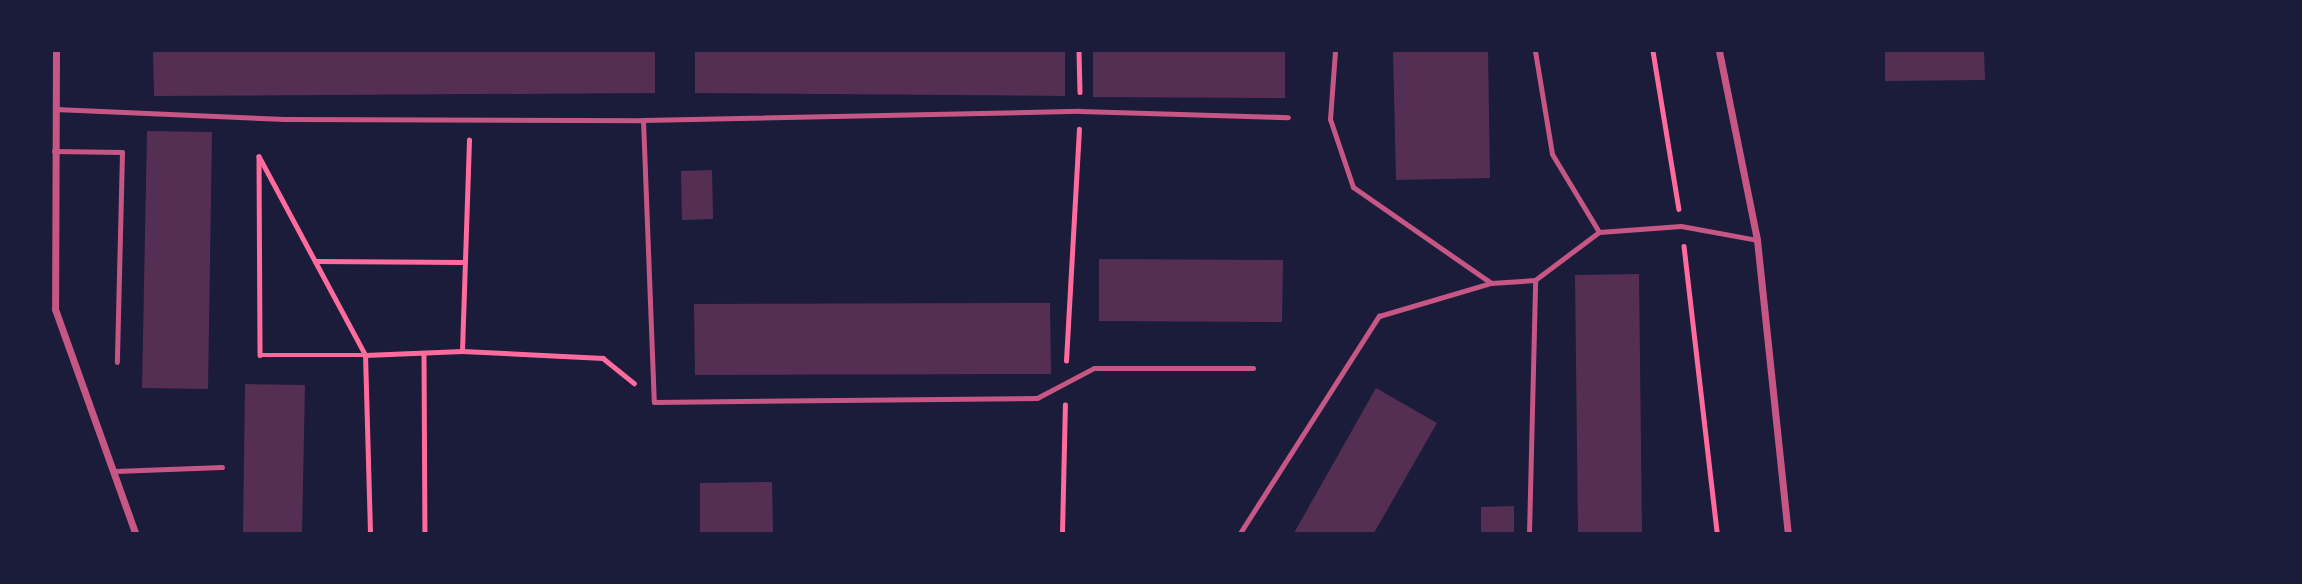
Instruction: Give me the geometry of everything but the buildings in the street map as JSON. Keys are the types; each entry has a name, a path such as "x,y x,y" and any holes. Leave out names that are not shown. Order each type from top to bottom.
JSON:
{"street":[{"path":"56,51 55,309 135,533"},
{"path":"1720,51 1757,240 1788,533"}],"lane":[{"path":"1335,51 1330,119 1353,187 1491,283"},
{"path":"1535,51 1552,154 1600,232"},
{"path":"55,109 285,119 643,120 1080,111 1288,117"},
{"path":"643,120 654,402 1037,398 1094,368 1253,368"},
{"path":"54,151 122,152 117,362"},
{"path":"1240,533 1379,316 1491,283 1535,279 1600,232 1681,226 1757,240"},
{"path":"1529,533 1535,279"},
{"path":"115,471 222,467"}],"path":[{"path":"1062,533 1065,383 1080,111 1079,51"},
{"path":"1653,51 1681,226 1717,533"},
{"path":"370,533 365,355 259,157 260,355 365,355 462,351 469,140"},
{"path":"314,261 465,262"},
{"path":"424,353 425,533"}]}
